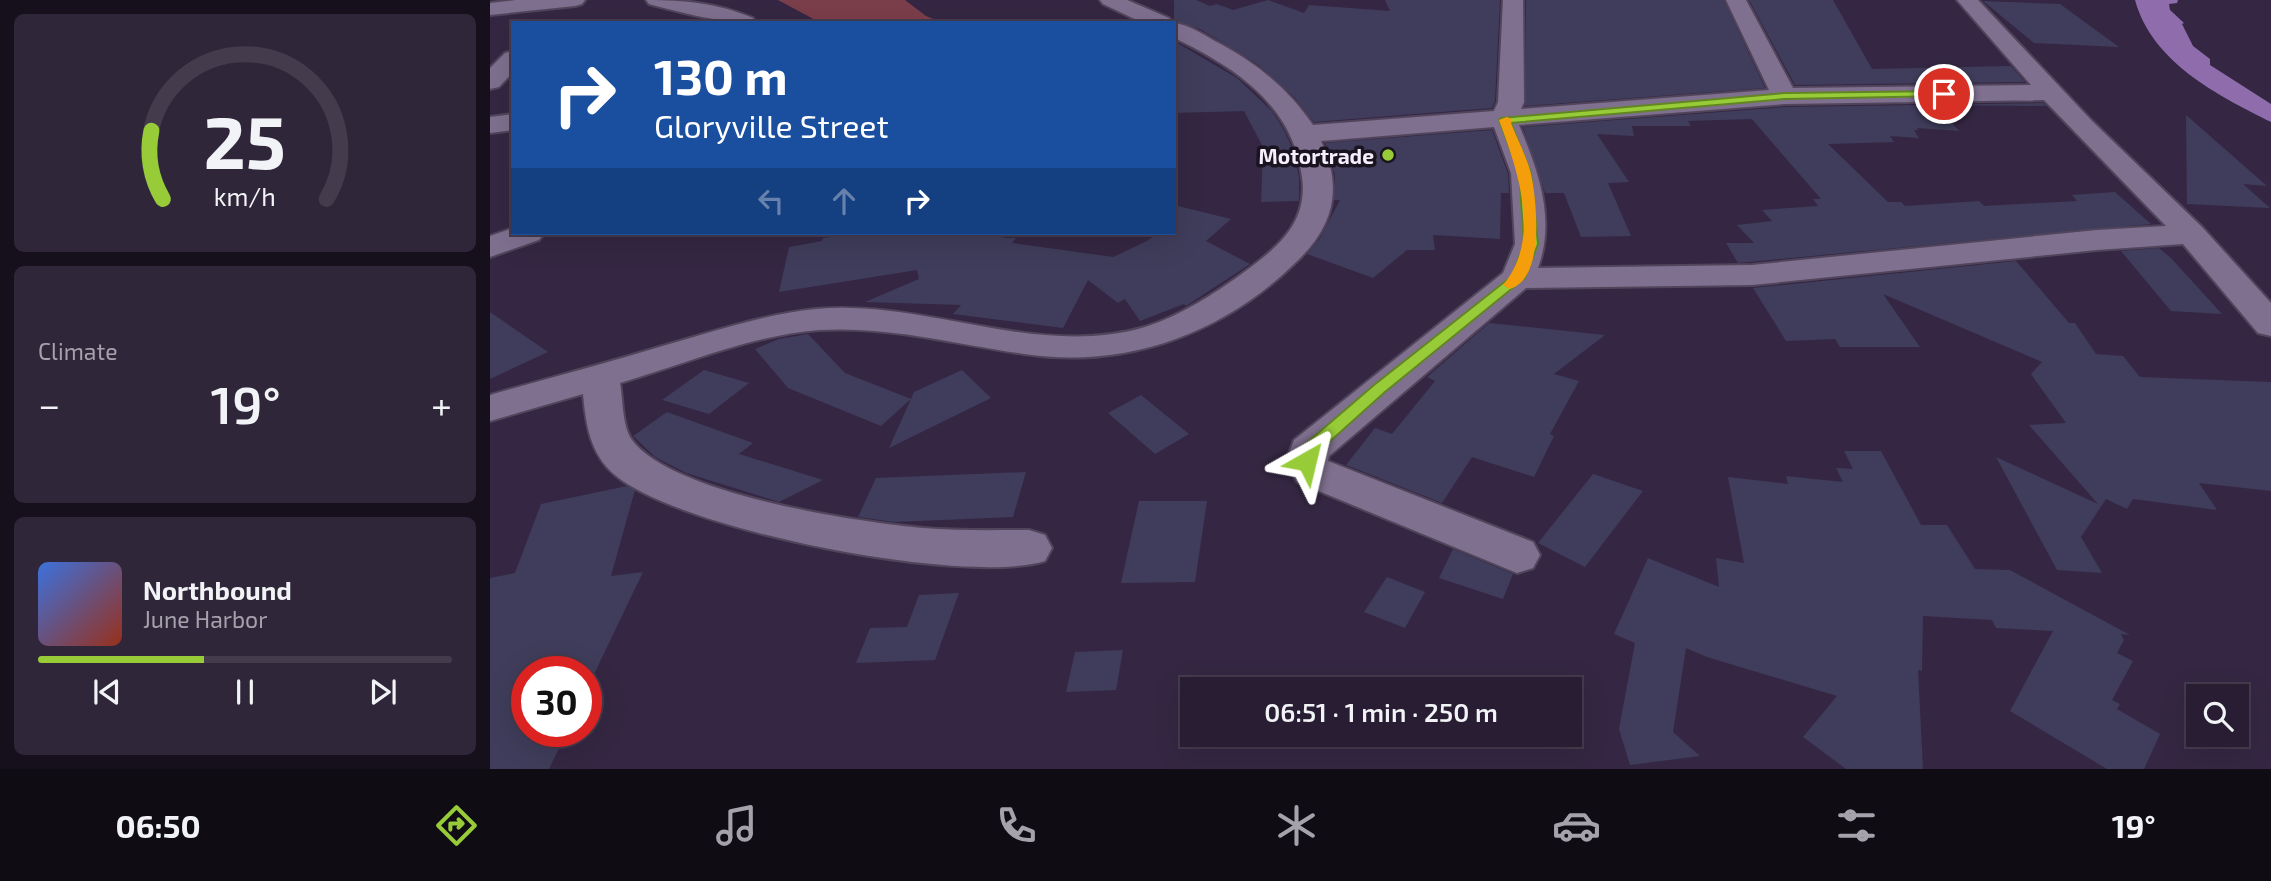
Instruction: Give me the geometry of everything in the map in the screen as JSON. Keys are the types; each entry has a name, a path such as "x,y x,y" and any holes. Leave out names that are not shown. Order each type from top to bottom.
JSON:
{"street":[{"path":"490,9 572,0"},
{"path":"550,21 572,0"},
{"path":"656,0 720,12 740,21"},
{"path":"1110,0 1157,21"},
{"path":"1513,0 1511,102 1504,120 1525,173 1531,244 1518,278 1380,388 1309,450 1307,461 1312,471 1517,555"},
{"path":"1736,0 1785,96"},
{"path":"1967,0 2050,92 2191,234 2271,325"},
{"path":"490,408 766,329 828,319 863,316 994,338 1074,348 1118,346 1153,337 1210,310 1238,293 1298,242 1317,211 1316,161 1307,134 1283,99 1253,74 1217,51 1176,30"},
{"path":"1307,134 1785,96 2050,92"},
{"path":"490,125 511,122"},
{"path":"1518,278 1752,275 2097,240 2191,234"},
{"path":"490,247 523,235"},
{"path":"600,376 612,444 625,460 681,491 745,514 908,545 1029,548"}],"shaded area":[{"path":"778,0 905,0 926,16 938,21 817,21"},
{"path":"2135,0 2178,0 2177,3 2169,4 2170,10 2184,23 2182,24 2193,46 2210,59 2210,65 2271,104 2271,122 2209,88 2171,59 2144,22"}],"building":[{"path":"1174,0 1196,0 1210,6 1217,4 1233,10 1268,0 1304,13 1309,5 1390,11 1385,0 1500,0 1495,101 1492,108 1314,122 1294,97 1257,64 1200,29 1174,21"},
{"path":"1526,0 1724,0 1765,88 1525,106"},
{"path":"1749,0 1833,0 1872,69 2011,66 2025,82 1795,85"},
{"path":"1983,1 2060,4 2119,47 2034,43"},
{"path":"1176,42 1237,78 1272,111 1294,152 1299,177 1299,201 1261,202 1263,147 1244,111 1176,113"},
{"path":"2043,103 2046,106 1937,105 1959,131 1917,128 1918,130 1914,130 1919,138 1890,136 1894,142 1828,144 1888,202 1901,202 1905,206 1979,201 1984,206 2077,201 2072,195 2115,192 2151,224 1738,263 1726,243 1754,243 1737,225 1772,221 1762,210 1818,206 1813,199 1821,199 1752,119 1688,121 1691,126 1632,126 1634,136 1597,134 1629,182 1608,183 1631,236 1581,237 1564,193 1545,193 1523,127 1785,107"},
{"path":"2186,115 2267,186 2243,184 2270,208 2187,204"},
{"path":"1492,130 1508,174 1509,193 1501,193 1500,239 1433,235 1435,250 1407,250 1373,278 1307,254 1320,238 1340,200 1334,200 1335,175 1325,143"},
{"path":"1176,205 1231,219 1206,241 1250,264 1186,306 1184,304 1140,321 1125,299 1118,303 1088,280 1063,328 953,314 961,305 865,302 919,279 917,270 779,292 789,247 822,241 823,238 847,235 1005,235 1003,238 1016,238 1012,243 1113,257 1154,235 1176,235"},
{"path":"2159,248 2222,314 2171,311 2121,251"},
{"path":"2016,261 2069,323 2075,323 2096,354 2123,356 2140,377 2271,382 2271,491 2199,483 2217,510 2133,499 2127,509 2106,499 2081,537 2102,573 2057,570 1996,457 2098,504 2029,425 2066,423 2031,374 2042,362 1883,294 1920,347 1840,347 1835,339 1786,341 1753,288"},
{"path":"490,312 548,352 490,379"},
{"path":"1489,323 1605,335 1554,374 1579,381 1550,434 1554,436 1534,477 1472,457 1442,503 1346,465 1375,428 1392,434 1435,381 1427,377"},
{"path":"808,334 845,373 911,399 881,426 788,388 755,349 779,339"},
{"path":"704,370 749,383 709,414 662,400"},
{"path":"962,370 991,398 889,448 914,392"},
{"path":"1141,395 1189,434 1155,454 1108,413"},
{"path":"667,412 753,443 739,454 823,480 779,502 686,473 655,457 633,436"},
{"path":"1844,451 1881,451 1921,525 1947,525 1975,569 2010,570 2130,635 2121,634 2124,640 2117,653 2133,661 2112,700 2120,704 2117,709 2160,734 2144,769 2107,769 2010,711 2053,631 1996,628 1992,620 1923,616 1922,671 1918,670 1923,769 1846,769 1803,737 1837,696 1707,657 1686,648 1673,732 1700,756 1630,765 1619,729 1635,643 1614,634 1648,558 1719,587 1716,558 1744,563 1728,477 1788,484 1786,476 1843,482 1836,468 1853,469"},
{"path":"1026,472 1013,517 894,522 858,517 876,478"},
{"path":"1593,474 1643,491 1585,567 1538,543"},
{"path":"627,486 635,490 611,576 643,572 602,658 511,656 511,747 560,747 549,769 490,769 490,578 515,573 541,504"},
{"path":"1139,501 1207,501 1195,582 1121,583"},
{"path":"1453,549 1513,574 1503,599 1439,578"},
{"path":"1387,577 1425,592 1405,628 1364,612"},
{"path":"959,593 935,660 856,663 870,628 907,627 919,595"},
{"path":"1123,650 1116,690 1066,692 1075,652"}],"slow traffic":[{"path":"1507,120 1504,120 1525,173 1531,244 1518,278 1510,285"}],"place":[{"name":"Motortrade","path":"1388,155"}],"route":[{"path":"1307,461 1309,450 1380,388 1518,278 1531,244 1525,173 1504,120 1785,96 1944,94"}]}
